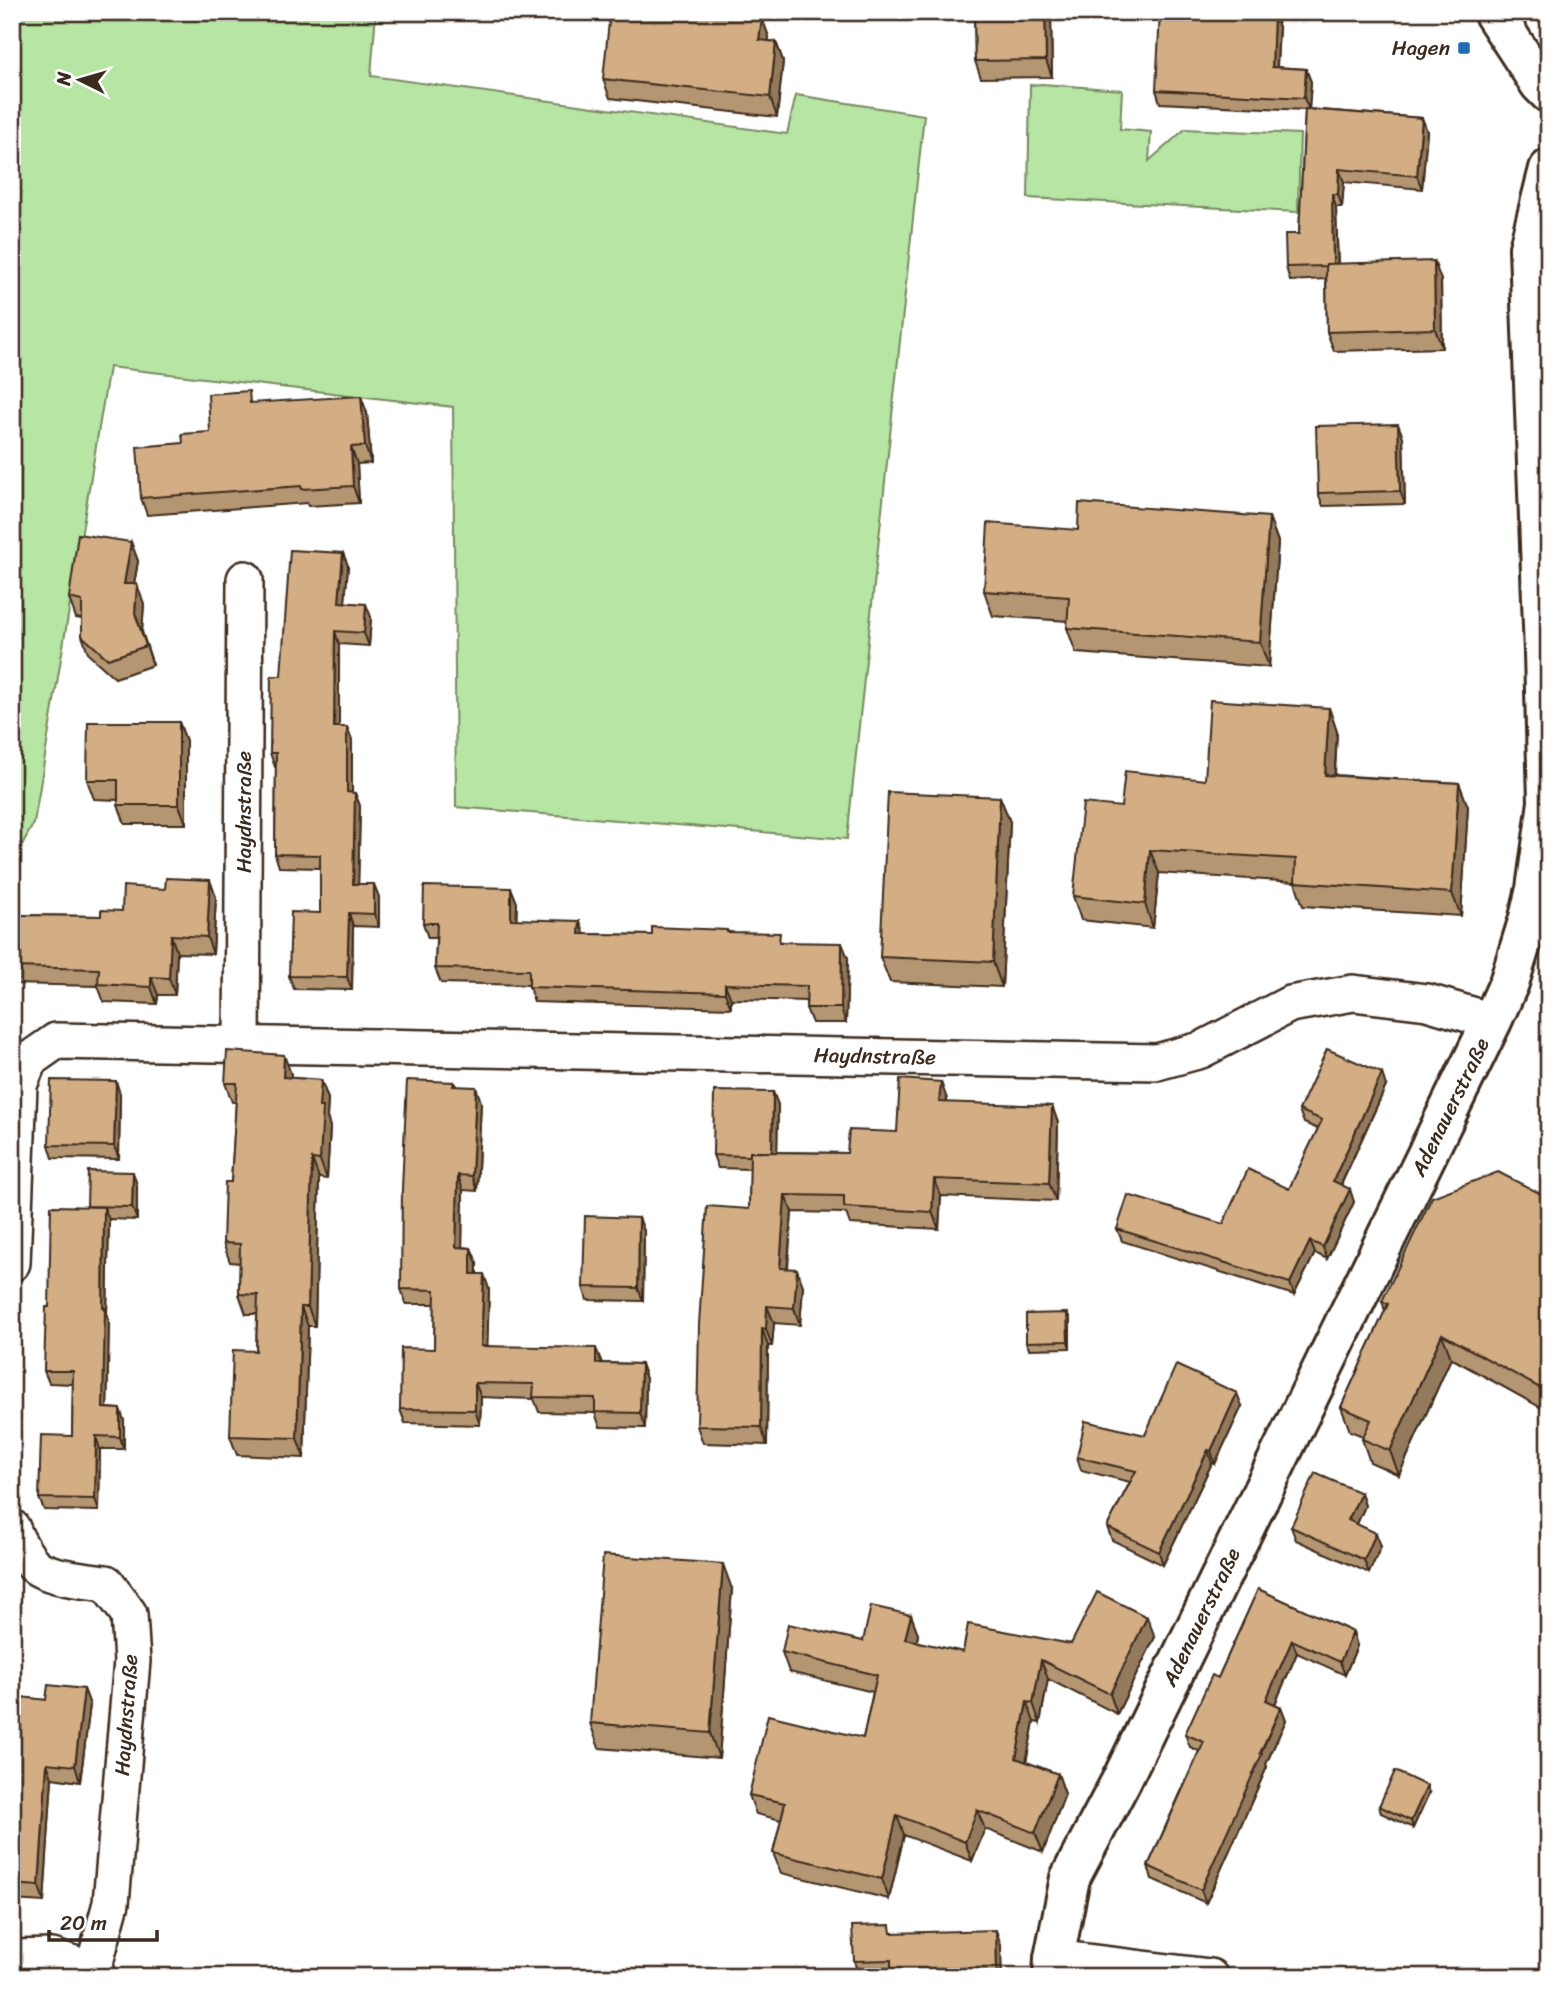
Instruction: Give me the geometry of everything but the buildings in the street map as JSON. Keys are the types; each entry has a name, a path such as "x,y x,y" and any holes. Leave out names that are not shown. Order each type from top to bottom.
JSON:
{"street":[{"path":"1493,12 1540,84 1549,93"},
{"name":"Adenauerstraße","path":"1053,1967 1070,1878 1127,1769 1492,1021 1539,918 1536,889 1548,802 1546,653 1529,248 1549,169"},
{"name":"Haydnstraße","path":"242,1044 245,579"},
{"name":"Haydnstraße","path":"12,1263 19,1085 29,1060 56,1041 1157,1062 1201,1050 1290,1004 1353,993 1427,1002 1492,1021"},
{"name":"Haydnstraße","path":"12,1528 17,1541 36,1567 65,1577 106,1583 129,1615 132,1661 111,1903 95,1973"},
{"path":"12,1958 52,1956 95,1973"},
{"path":"1053,1967 1210,1977"}],"green space":[{"path":"12,12 376,12 371,76 787,134 796,95 924,115 847,839 456,807 453,407 109,367 34,823 12,863"},
{"path":"1030,85 1122,90 1120,129 1151,132 1149,161 1185,129 1300,134 1298,212 1028,198"}],"place":[{"name":"Hagen","path":"1464,48"}]}
